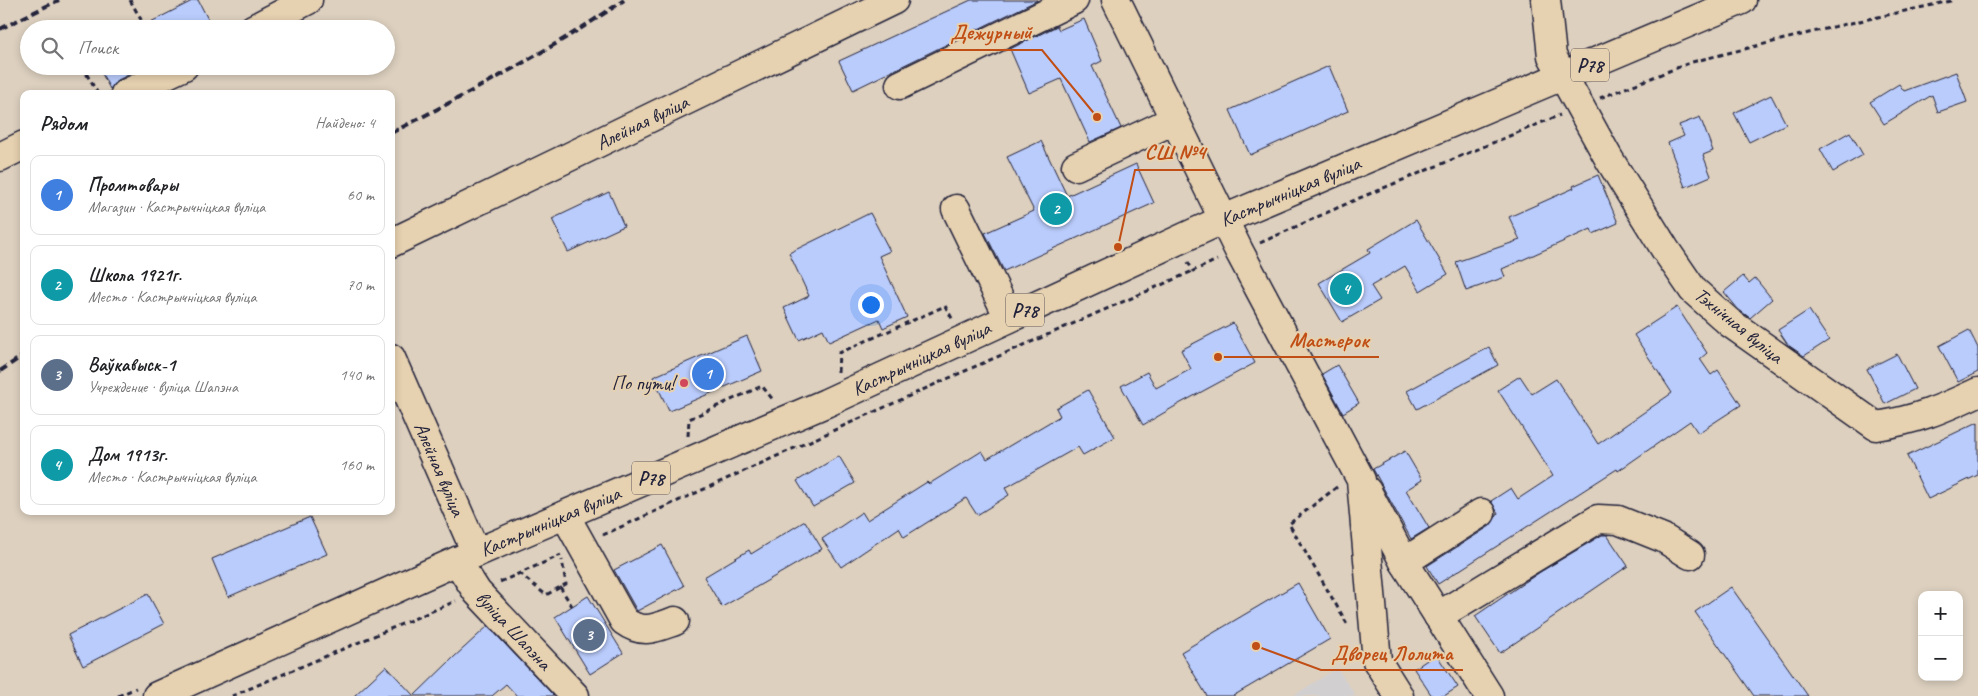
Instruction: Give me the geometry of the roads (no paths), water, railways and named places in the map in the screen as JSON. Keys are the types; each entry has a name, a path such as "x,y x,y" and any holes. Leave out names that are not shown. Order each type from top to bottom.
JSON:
{"street":[{"path":"270,20 308,0"},
{"name":"Алейная вуліца","path":"395,241 894,0"},
{"path":"900,85 1074,0"},
{"path":"1116,0 1224,219 1350,482 1404,562 1489,696"},
{"name":"Тэхнічная вуліца","path":"1546,0 1552,56 1562,77 1609,159 1693,290 1730,323 1876,426 1900,423 1934,413 1978,392"},
{"name":"Кастрычніцкая вуліца","path":"157,696 467,557 826,403 1224,219 1742,0"},
{"path":"133,90 165,75"},
{"path":"1076,166 1174,120"},
{"path":"0,158 20,147"},
{"path":"956,210 1009,318"},
{"name":"Алейная вуліца","path":"395,374 399,390 467,557"},
{"path":"1350,482 1377,661 1399,696"},
{"path":"1404,562 1480,514"},
{"path":"565,515 571,550 624,621 632,627 649,630 675,620"},
{"path":"1438,616 1598,519 1618,520 1663,538 1690,556"},
{"name":"вуліца Шапэна","path":"467,557 477,592 575,696"}],"railway":[{"path":"0,29 59,0"},
{"path":"395,131 539,54 624,0"},
{"path":"0,371 20,358"}],"place":[{"name":"Дежурный","path":"1097,117"},
{"name":"Школа 1921г.","path":"1056,209"},
{"name":"СШ №4","path":"1118,247"},
{"name":"Дом 1913г.","path":"1346,289"},
{"name":"Мастерок","path":"1218,357"},
{"name":"Промтовары","path":"708,374"},
{"name":"По пути!","path":"684,383"},
{"name":"Ваўкавыск-1","path":"589,635"},
{"name":"Дворец Лолита","path":"1256,646"}]}
